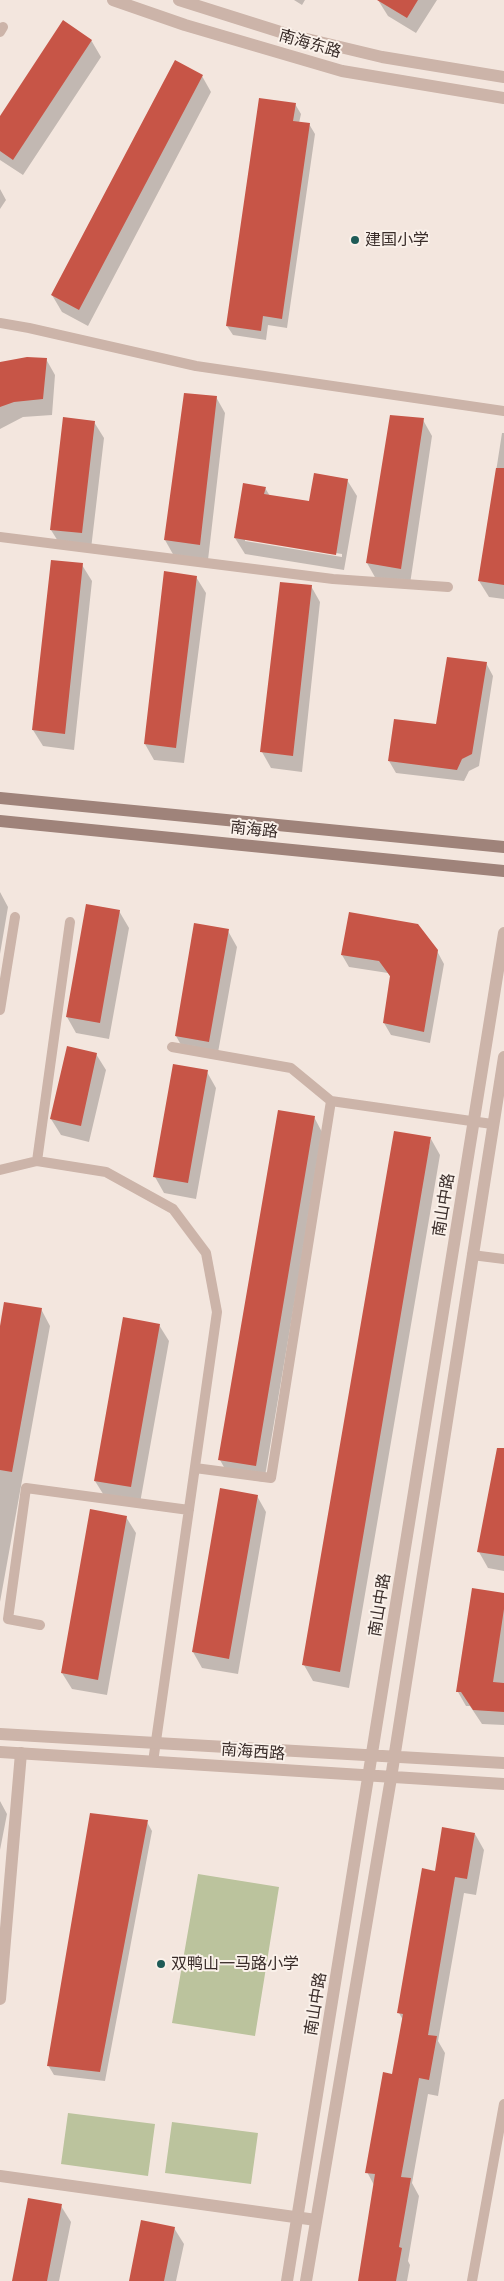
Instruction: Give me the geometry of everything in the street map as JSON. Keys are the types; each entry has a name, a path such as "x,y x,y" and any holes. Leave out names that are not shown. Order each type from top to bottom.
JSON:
{"main road":[{"name":"南海路","path":"0,798 504,847"},
{"name":"南海路","path":"0,821 504,871"}],"street":[{"name":"南海东路","path":"113,0 185,25 342,71 504,98"},
{"name":"南海东路","path":"179,0 300,37 382,57 504,77"},
{"name":"南山中路","path":"287,2281 370,1776 504,933"},
{"path":"306,2281 391,1778 504,1057"},
{"name":"南海西路","path":"0,1734 504,1763"},
{"name":"南海西路","path":"0,1752 504,1784"},
{"path":"0,1999 21,1753"},
{"path":"0,2176 316,2220"}],"lane":[{"path":"0,323 196,366 504,411"},
{"path":"0,537 333,579 448,587"},
{"path":"0,1010 15,917"},
{"path":"37,1161 70,922"},
{"path":"172,1047 291,1068 331,1101 492,1124"},
{"path":"195,1468 271,1478 331,1101"},
{"path":"0,1170 37,1161 106,1172 172,1209 206,1253 217,1312 152,1762"},
{"path":"472,1255 504,1259"},
{"path":"40,1625 8,1619 26,1488 189,1510"},
{"path":"472,2281 504,2104"}],"green space":[{"path":"198,1874 279,1887 255,2036 172,2023"},
{"path":"68,2113 155,2124 148,2176 61,2164"},
{"path":"172,2122 258,2133 251,2184 165,2173"}],"building":[{"path":"377,0 418,0 407,18"},
{"path":"63,20 92,40 13,160 0,151 0,116"},
{"path":"175,60 203,75 79,310 51,295"},
{"path":"259,98 296,103 293,121 310,123 282,319 263,316 261,331 226,326"},
{"path":"27,357 47,358 43,399 14,402 0,407 0,362"},
{"path":"184,393 217,396 200,545 164,540"},
{"path":"390,415 424,418 401,569 366,563"},
{"path":"63,417 95,421 82,533 50,530"},
{"path":"496,468 504,468 504,585 478,581"},
{"path":"314,473 348,479 336,555 234,538 243,483 266,487 264,494 309,501"},
{"path":"51,560 83,563 65,734 32,730"},
{"path":"164,571 197,576 176,748 144,744"},
{"path":"280,582 312,585 293,756 260,752"},
{"path":"447,657 487,662 472,754 462,759 457,770 388,761 394,719 436,724"},
{"path":"86,904 120,910 100,1023 66,1017"},
{"path":"349,912 418,924 438,950 424,1032 383,1023 390,976 379,961 341,955"},
{"path":"194,923 229,929 209,1042 175,1036"},
{"path":"67,1046 97,1053 81,1126 50,1119"},
{"path":"173,1064 208,1070 188,1183 153,1177"},
{"path":"278,1110 315,1116 256,1466 218,1460"},
{"path":"394,1131 431,1137 340,1672 302,1665"},
{"path":"4,1302 42,1308 12,1472 0,1470 0,1326"},
{"path":"123,1317 160,1324 131,1487 94,1481"},
{"path":"497,1448 504,1448 504,1556 477,1552"},
{"path":"220,1488 258,1495 229,1659 192,1652"},
{"path":"90,1509 127,1516 98,1680 61,1673"},
{"path":"472,1588 504,1593 504,1609 493,1682 504,1683 504,1712 473,1710 461,1692 456,1692"},
{"path":"90,1813 148,1820 100,2072 47,2066"},
{"path":"442,1827 475,1833 467,1879 455,1877 428,2035 437,2036 429,2080 419,2078 401,2177 411,2178 399,2247 402,2248 396,2281 358,2281 375,2174 365,2173 383,2072 392,2074 403,2014 397,2013 422,1868 435,1871"},
{"path":"28,2198 62,2204 47,2281 12,2281"},
{"path":"141,2220 175,2227 164,2281 129,2281"}],"place":[{"name":"建国小学","path":"355,240"},
{"name":"双鸭山一马路小学","path":"161,1964"}]}
